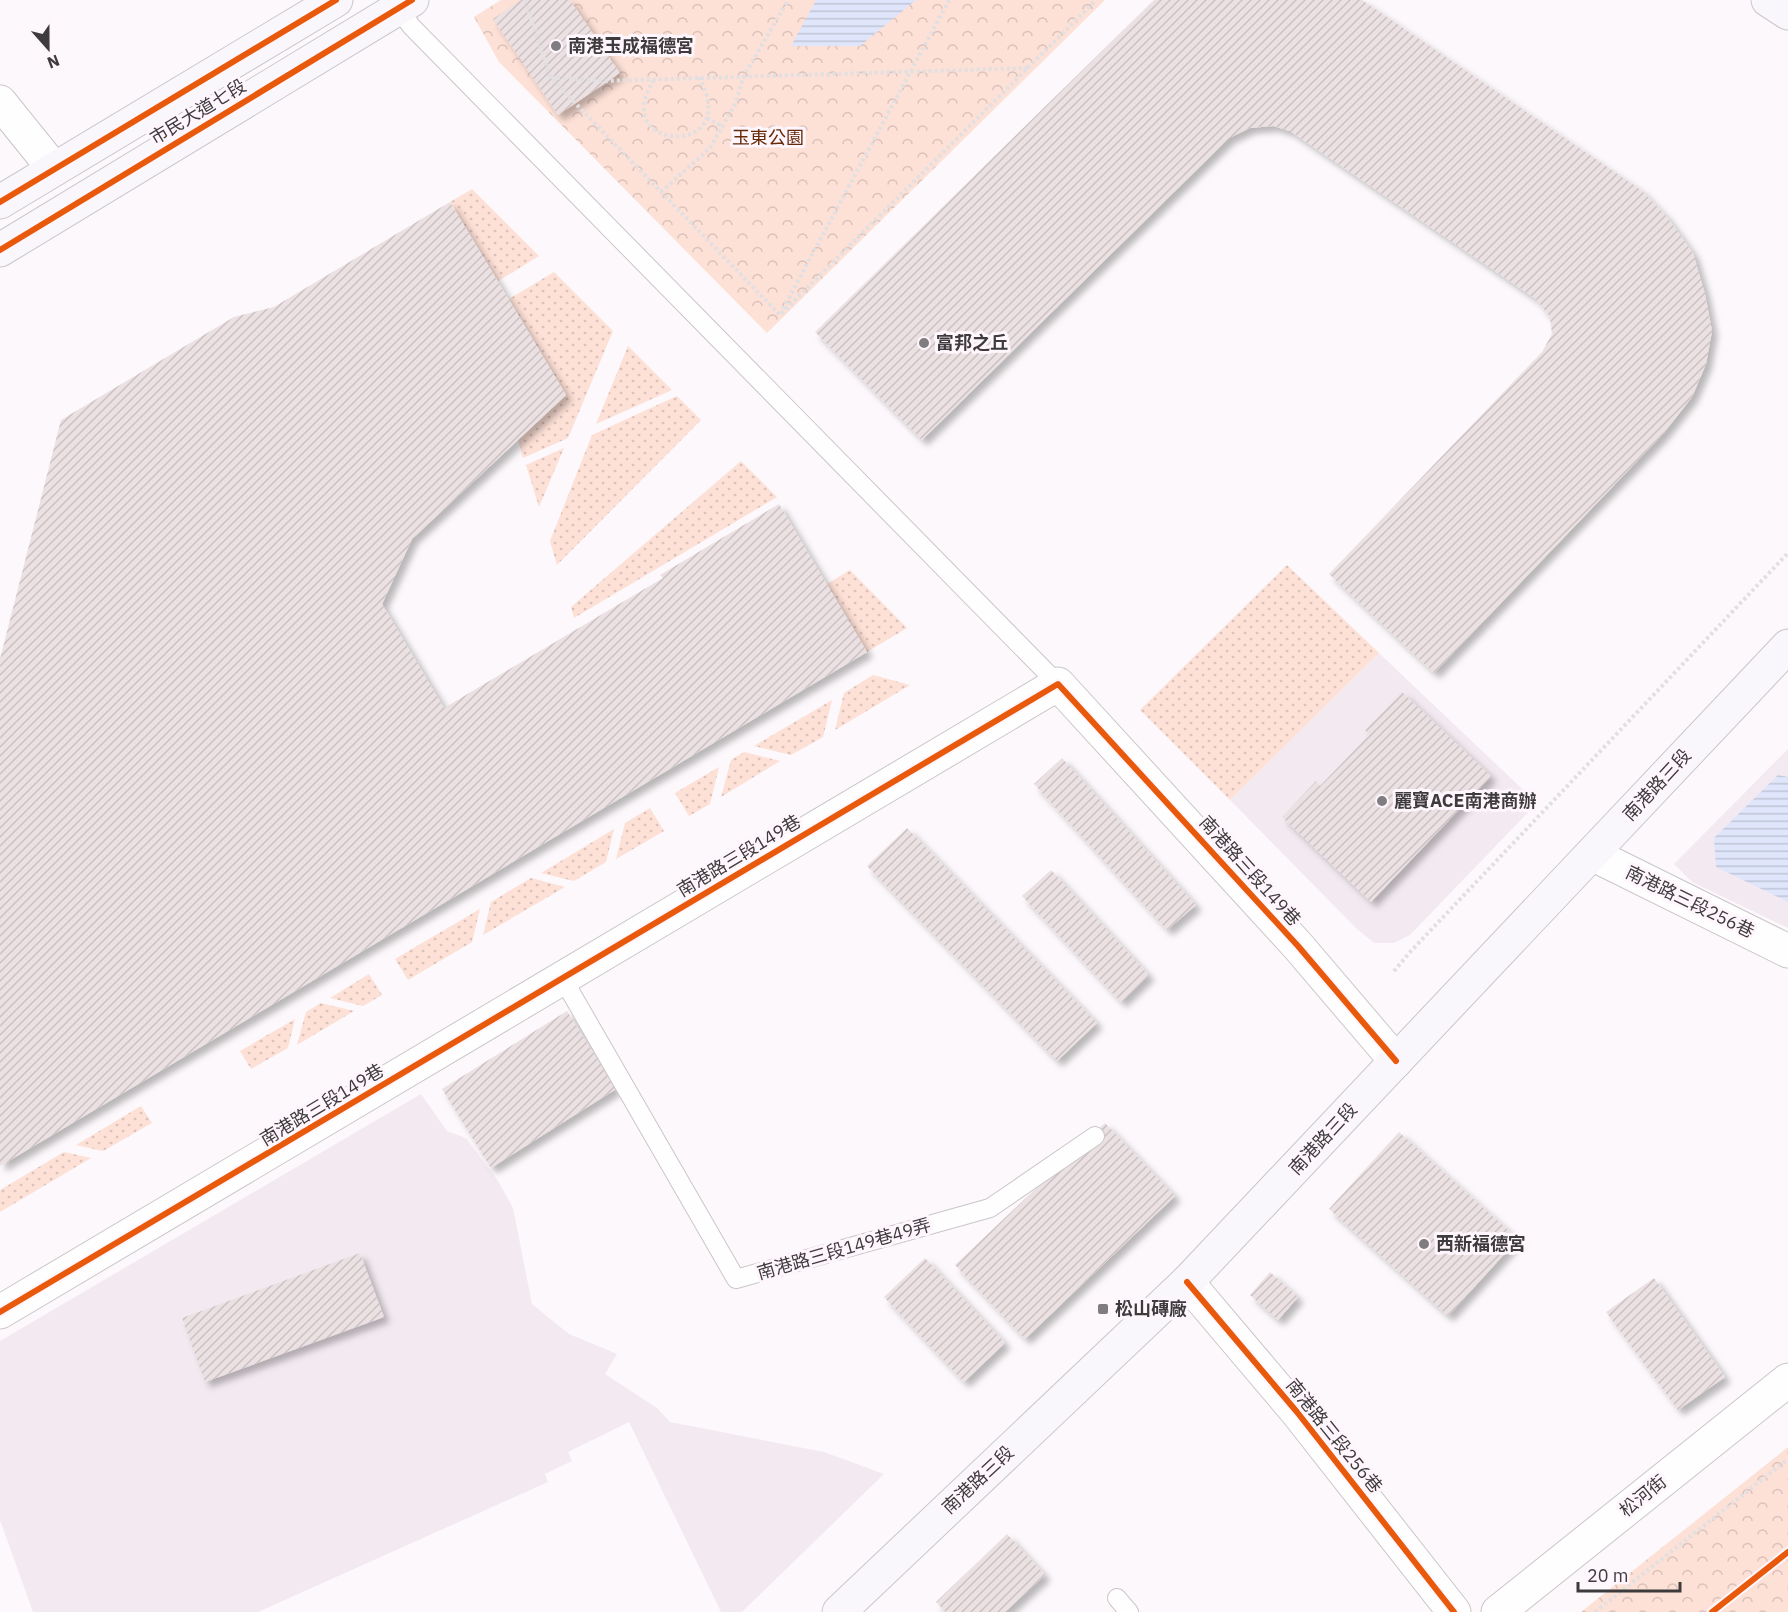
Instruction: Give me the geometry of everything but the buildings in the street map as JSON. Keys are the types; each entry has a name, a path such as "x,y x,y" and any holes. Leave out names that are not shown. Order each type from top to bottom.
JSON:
{"main road":[{"name":"市民大道七段","path":"0,202 336,0"},
{"path":"1768,0 1788,13"},
{"name":"市民大道七段","path":"0,250 405,4"},
{"name":"南港路三段","path":"839,1612 1187,1282 1788,646"}],"street":[{"path":"0,102 11,136 54,169"},
{"name":"南港路三段149巷","path":"0,1312 1058,684 1298,946 1396,1061"},
{"name":"南港路三段256巷","path":"1592,854 1788,951"},
{"name":"南港路三段256巷","path":"1187,1282 1297,1412 1454,1612"},
{"name":"松河街","path":"1498,1612 1788,1380"}],"lane":[{"path":"405,4 412,27 1058,684"},
{"name":"南港路三段149巷49弄","path":"563,979 736,1279 990,1208 1095,1136"},
{"path":"1117,1598 1129,1612"}],"path":[{"path":"525,0 550,77 780,315"},
{"path":"661,192 710,148 724,127 735,104 744,76 788,0"},
{"path":"780,315 949,0"},
{"path":"780,315 1096,0"},
{"path":"550,77 604,81 1028,68"},
{"path":"655,80 646,93 643,105 646,118 653,128 664,136 676,138 688,136 700,129 707,118 710,105 699,78"},
{"path":"707,118 724,127"},
{"path":"1394,971 1788,552"},
{"path":"1595,1612 1788,1459"}],"shaded area":[{"path":"1379,653 1537,803 1410,935 1394,943 1374,943 1357,929 1230,800"},
{"path":"1788,749 1788,928 1692,882 1674,864"},
{"path":"421,1094 447,1131 466,1138 498,1181 513,1208 532,1304 569,1334 617,1354 605,1374 657,1408 670,1422 824,1452 884,1474 742,1612 721,1612 629,1422 568,1452 572,1461 545,1474 548,1482 258,1612 33,1612 0,1520 0,1341"}],"green space":[{"name":"玉東公園","path":"501,0 1105,0 767,333 499,62 474,17"},
{"path":"472,189 539,256 498,281 450,202"},
{"path":"554,272 613,331 568,438 523,458 518,440 566,395 509,299"},
{"path":"628,346 672,390 596,424"},
{"path":"677,396 701,420 557,565 550,541 592,435"},
{"path":"564,448 539,507 526,465"},
{"path":"741,461 777,497 574,618 571,607"},
{"path":"1287,565 1379,653 1230,800 1140,710"},
{"path":"850,570 907,628 867,652 827,584"},
{"path":"873,675 910,685 835,730 844,693"},
{"path":"832,700 823,737 791,755 754,746"},
{"path":"744,752 780,761 721,797 731,760"},
{"path":"719,767 710,804 689,816 675,793"},
{"path":"650,808 664,831 616,859 625,823"},
{"path":"614,829 606,862 574,881 541,873"},
{"path":"531,878 565,887 483,935 491,902"},
{"path":"480,909 472,942 408,980 395,959"},
{"path":"369,974 382,995 363,1006 330,998"},
{"path":"321,1003 354,1011 297,1045 306,1012"},
{"path":"295,1019 288,1048 251,1069 240,1051"},
{"path":"141,1106 152,1123 103,1151 76,1145"},
{"path":"64,1152 91,1158 0,1212 0,1190"},
{"path":"1788,1447 1788,1612 1581,1612 1782,1452"}],"water":[{"path":"816,0 916,0 860,46 791,46"},
{"path":"1778,775 1788,777 1788,902 1716,867 1714,838"}],"cycle path":[{"path":"0,202 336,0"},
{"path":"0,250 412,0"},
{"path":"0,1312 1058,684 1298,946 1396,1061"},
{"path":"1187,1282 1297,1412 1454,1612"},
{"path":"1712,1612 1788,1552"}],"place":[{"name":"南港玉成福德宮","path":"556,46"},
{"name":"富邦之丘","path":"924,343"},
{"name":"麗寶ACE南港商辦","path":"1382,801"},
{"name":"西新福德宮","path":"1424,1244"},
{"name":"松山磚廠","path":"1103,1309"}]}
